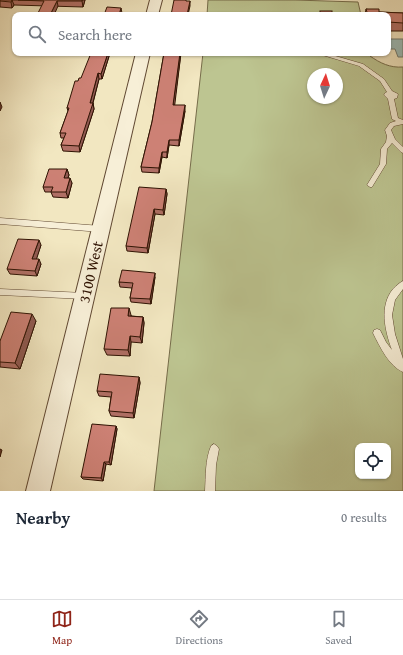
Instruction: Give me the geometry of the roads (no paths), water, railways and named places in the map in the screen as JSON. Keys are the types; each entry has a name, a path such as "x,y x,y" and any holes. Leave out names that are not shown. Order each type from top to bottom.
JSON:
{"street":[{"path":"153,12 156,0"},
{"name":"3100 West","path":"38,491 142,56"}],"lane":[{"path":"330,56 361,65 385,83 390,95 394,117 388,130 391,140 403,151"},
{"path":"394,117 402,122"},
{"path":"392,124 402,122"},
{"path":"370,185 383,164 384,149 391,140"},
{"path":"0,221 101,229"},
{"path":"403,284 394,294 390,305 389,319 394,344 403,368"},
{"path":"0,292 85,296"},
{"path":"377,333 384,347 403,371"},
{"path":"384,347 391,350 394,348 394,344"},
{"path":"210,491 211,465 214,449"}],"water":[{"path":"391,39 403,39 403,57 398,57 395,49 391,49"}]}
